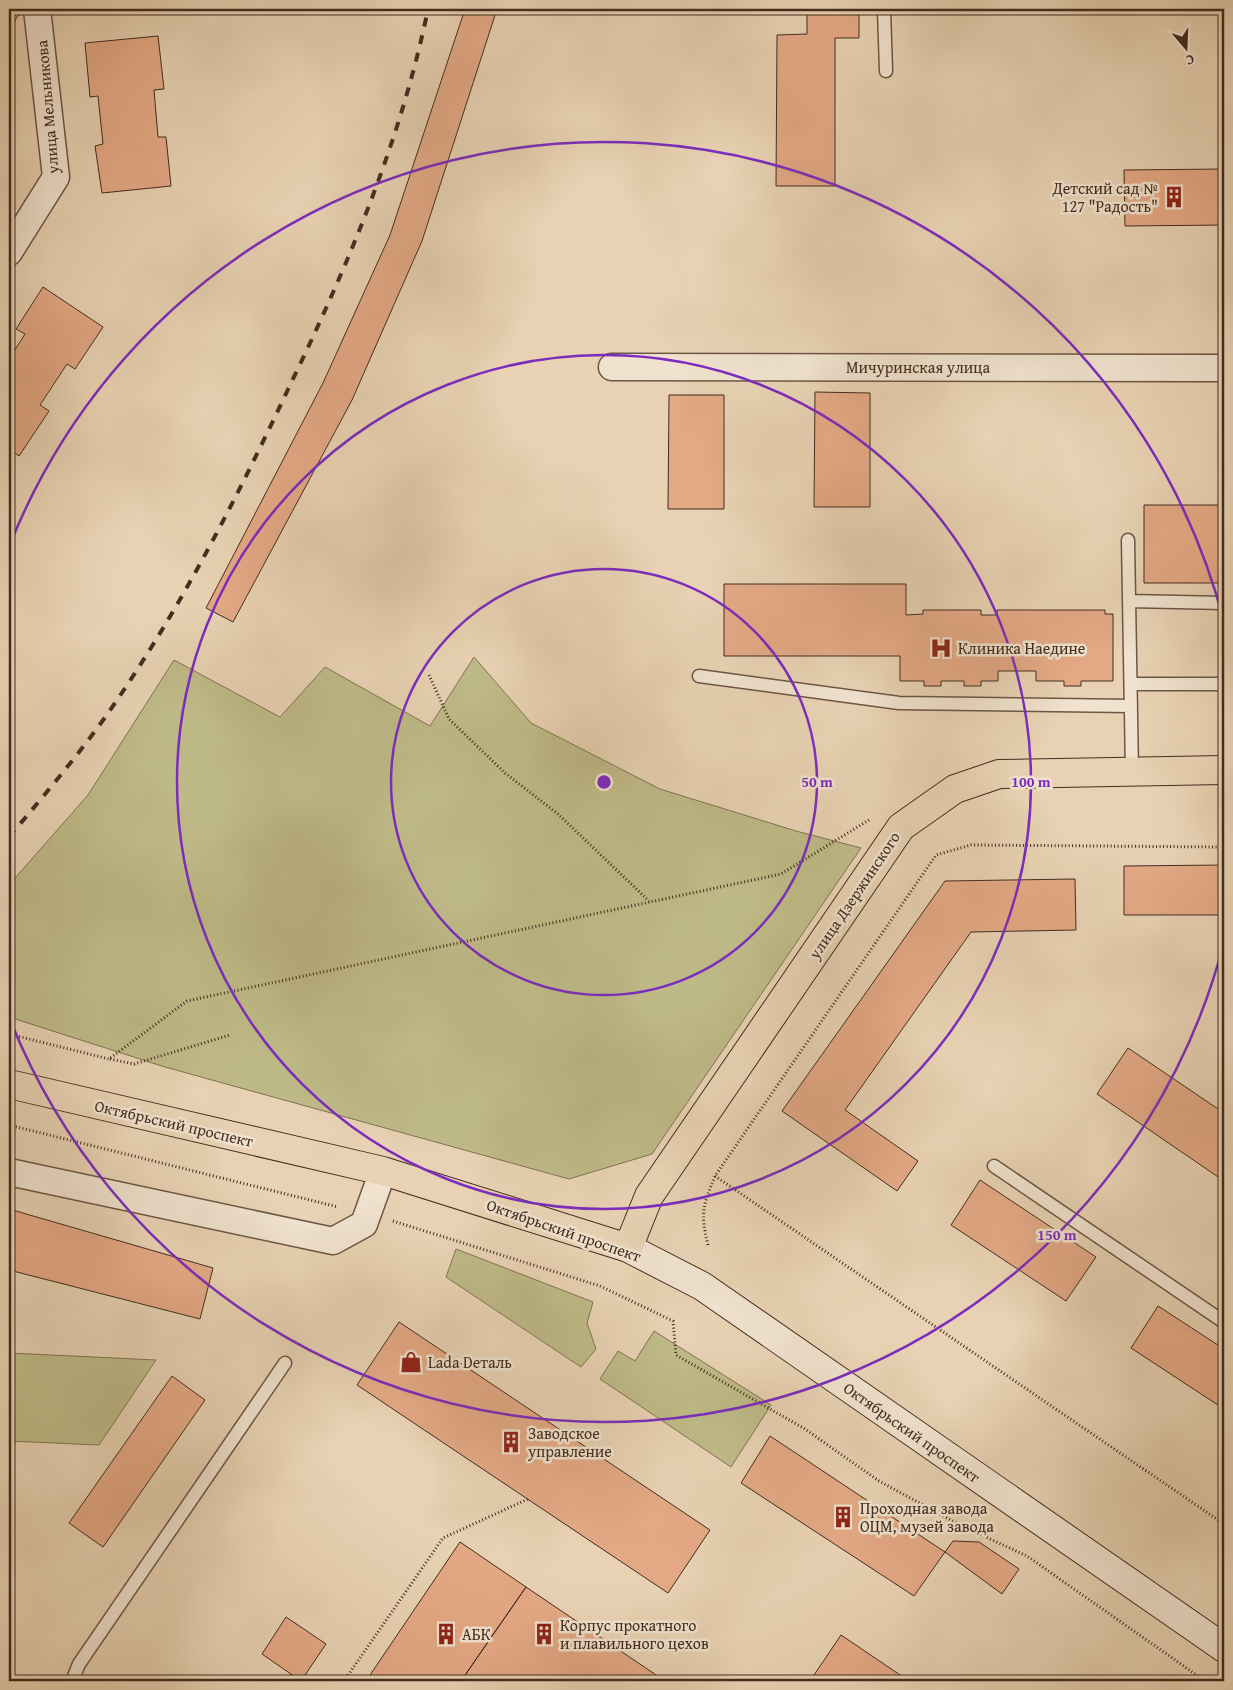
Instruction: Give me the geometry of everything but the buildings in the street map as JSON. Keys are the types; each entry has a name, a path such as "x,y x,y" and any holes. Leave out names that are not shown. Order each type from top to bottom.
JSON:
{"main road":[{"name":"улица Дзержинского","path":"628,1248 649,1196 901,827 955,789 999,774 1224,770"},
{"name":"Октябрьский проспект","path":"9,1084 383,1171 628,1248 702,1286 1224,1648"}],"street":[{"name":"улица Мельникова","path":"9,252 56,177 38,9"},
{"name":"Мичуринская улица","path":"612,367 1224,368"},
{"path":"9,1172 333,1241 364,1224 383,1171"}],"lane":[{"path":"9,17 14,9"},
{"path":"884,9 886,72"},
{"path":"1128,540 1132,772"},
{"path":"1129,601 1224,603"},
{"path":"699,676 899,703 1131,706"},
{"path":"1131,684 1224,684"},
{"path":"994,1166 1224,1322"},
{"path":"72,1681 79,1664 285,1363"}],"path":[{"path":"429,675 449,719 505,772 558,814 649,902"},
{"path":"109,1059 187,1001 781,874 873,818"},
{"path":"708,1245 702,1220 706,1200 715,1176 936,854 971,845 1224,847"},
{"path":"9,1034 134,1064 230,1035"},
{"path":"715,1176 1224,1524"},
{"path":"673,1321 676,1355 805,1429 878,1481 962,1526 1027,1556 1205,1681"},
{"path":"344,1681 443,1538 528,1500"}],"shaded area":[{"path":"474,657 531,723 660,789 796,831 861,848 652,1154 569,1179 165,1067 9,1017 9,885 88,795 174,660 280,717 325,667 430,726"},
{"path":"456,1249 593,1302 587,1323 596,1349 581,1367 446,1277"},
{"path":"654,1331 771,1405 731,1467 600,1379 618,1351 635,1361"},
{"path":"9,1353 156,1360 99,1445 9,1441"}],"railway":[{"path":"9,837 83,747 133,677 206,554 250,469 333,292 371,200 403,106 417,58 428,9"}],"place":[{"name":"Детский сад № 127 \"Радость\"","path":"1174,197"},
{"name":"Клиника Наедине","path":"941,648"},
{"name":"Lada Dеталь","path":"411,1362"},
{"name":"Заводское управление","path":"511,1442"},
{"name":"Проходная завода ОЦМ, музей завода","path":"843,1517"},
{"name":"АБК","path":"446,1634"},
{"name":"Корпус прокатного и плавильного цехов","path":"544,1634"}]}
